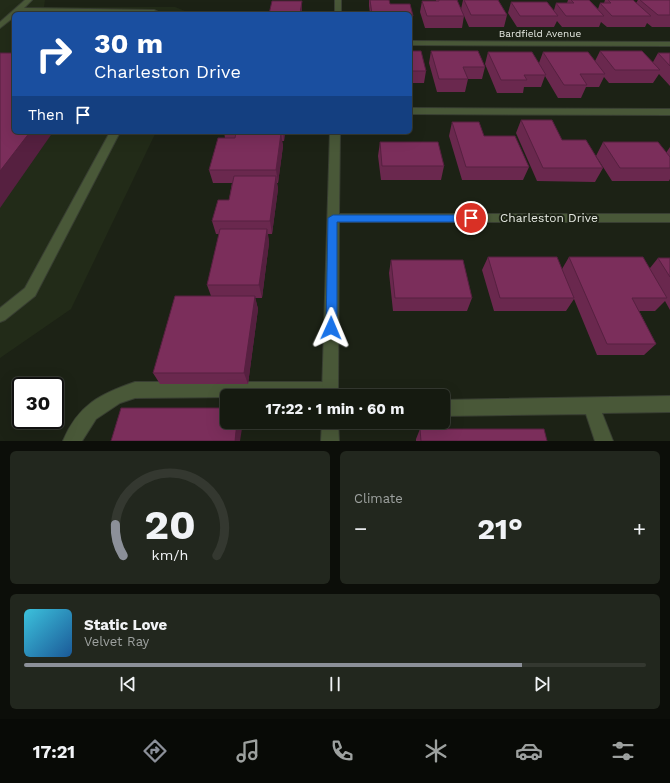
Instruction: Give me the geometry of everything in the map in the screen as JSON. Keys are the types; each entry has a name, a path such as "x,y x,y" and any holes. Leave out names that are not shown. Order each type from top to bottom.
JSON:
{"street":[{"path":"16,12 29,0"},
{"path":"338,0 338,12"},
{"path":"18,10 154,12"},
{"path":"0,26 12,15"},
{"name":"Bardfield Avenue","path":"412,43 670,44"},
{"path":"412,111 670,112"},
{"path":"0,316 30,292 114,134"},
{"path":"330,389 335,134"},
{"name":"Charleston Drive","path":"333,218 670,218"},
{"path":"72,441 90,413 115,397 135,390 220,391"},
{"path":"450,408 670,404"},
{"path":"592,406 604,441"},
{"path":"330,429 330,441"}],"shaded area":[{"path":"0,0 45,0 44,7 175,7 187,12 12,12 12,134 155,134 71,309 0,358"}],"building":[{"path":"370,0 389,0 390,4 410,4 412,12 372,12"},
{"path":"457,0 464,16 427,16 422,1"},
{"path":"464,0 498,0 507,15 471,15"},
{"path":"571,0 589,0 604,16 566,16 556,3 574,3"},
{"path":"608,0 633,0 651,16 612,16 600,3 611,3"},
{"path":"640,0 670,0 670,15 658,15"},
{"path":"272,1 302,1 300,12 269,12"},
{"path":"511,2 547,2 558,16 520,16"},
{"path":"412,51 421,51 426,71 412,71"},
{"path":"431,51 478,51 485,67 463,67 468,79 439,79"},
{"path":"600,51 642,51 660,70 615,70"},
{"path":"488,52 532,52 546,75 524,75 527,80 501,80"},
{"path":"543,52 588,52 605,74 580,74 587,85 564,85"},
{"path":"0,53 12,53 12,134 28,134 0,171"},
{"path":"658,53 670,53 670,66"},
{"path":"521,120 552,120 562,140 586,140 603,168 543,168"},
{"path":"452,122 479,122 484,136 515,136 529,167 466,167"},
{"path":"236,134 281,134 276,170 209,170 218,138 235,138"},
{"path":"380,142 438,142 444,166 382,166"},
{"path":"603,142 658,142 670,157 670,168 620,168"},
{"path":"234,176 276,176 270,221 212,221 218,200 229,200"},
{"path":"220,229 267,229 259,285 207,285"},
{"path":"488,257 557,257 574,298 500,298"},
{"path":"569,257 643,257 667,298 632,298 656,344 607,344"},
{"path":"658,258 670,258 670,277"},
{"path":"391,260 463,260 472,298 395,298"},
{"path":"175,296 255,296 244,373 153,373"},
{"path":"121,408 220,408 220,429 236,429 235,441 111,441"},
{"path":"420,429 544,429 547,441 421,441"}],"route":[{"path":"331,328 333,218 471,218"}]}
